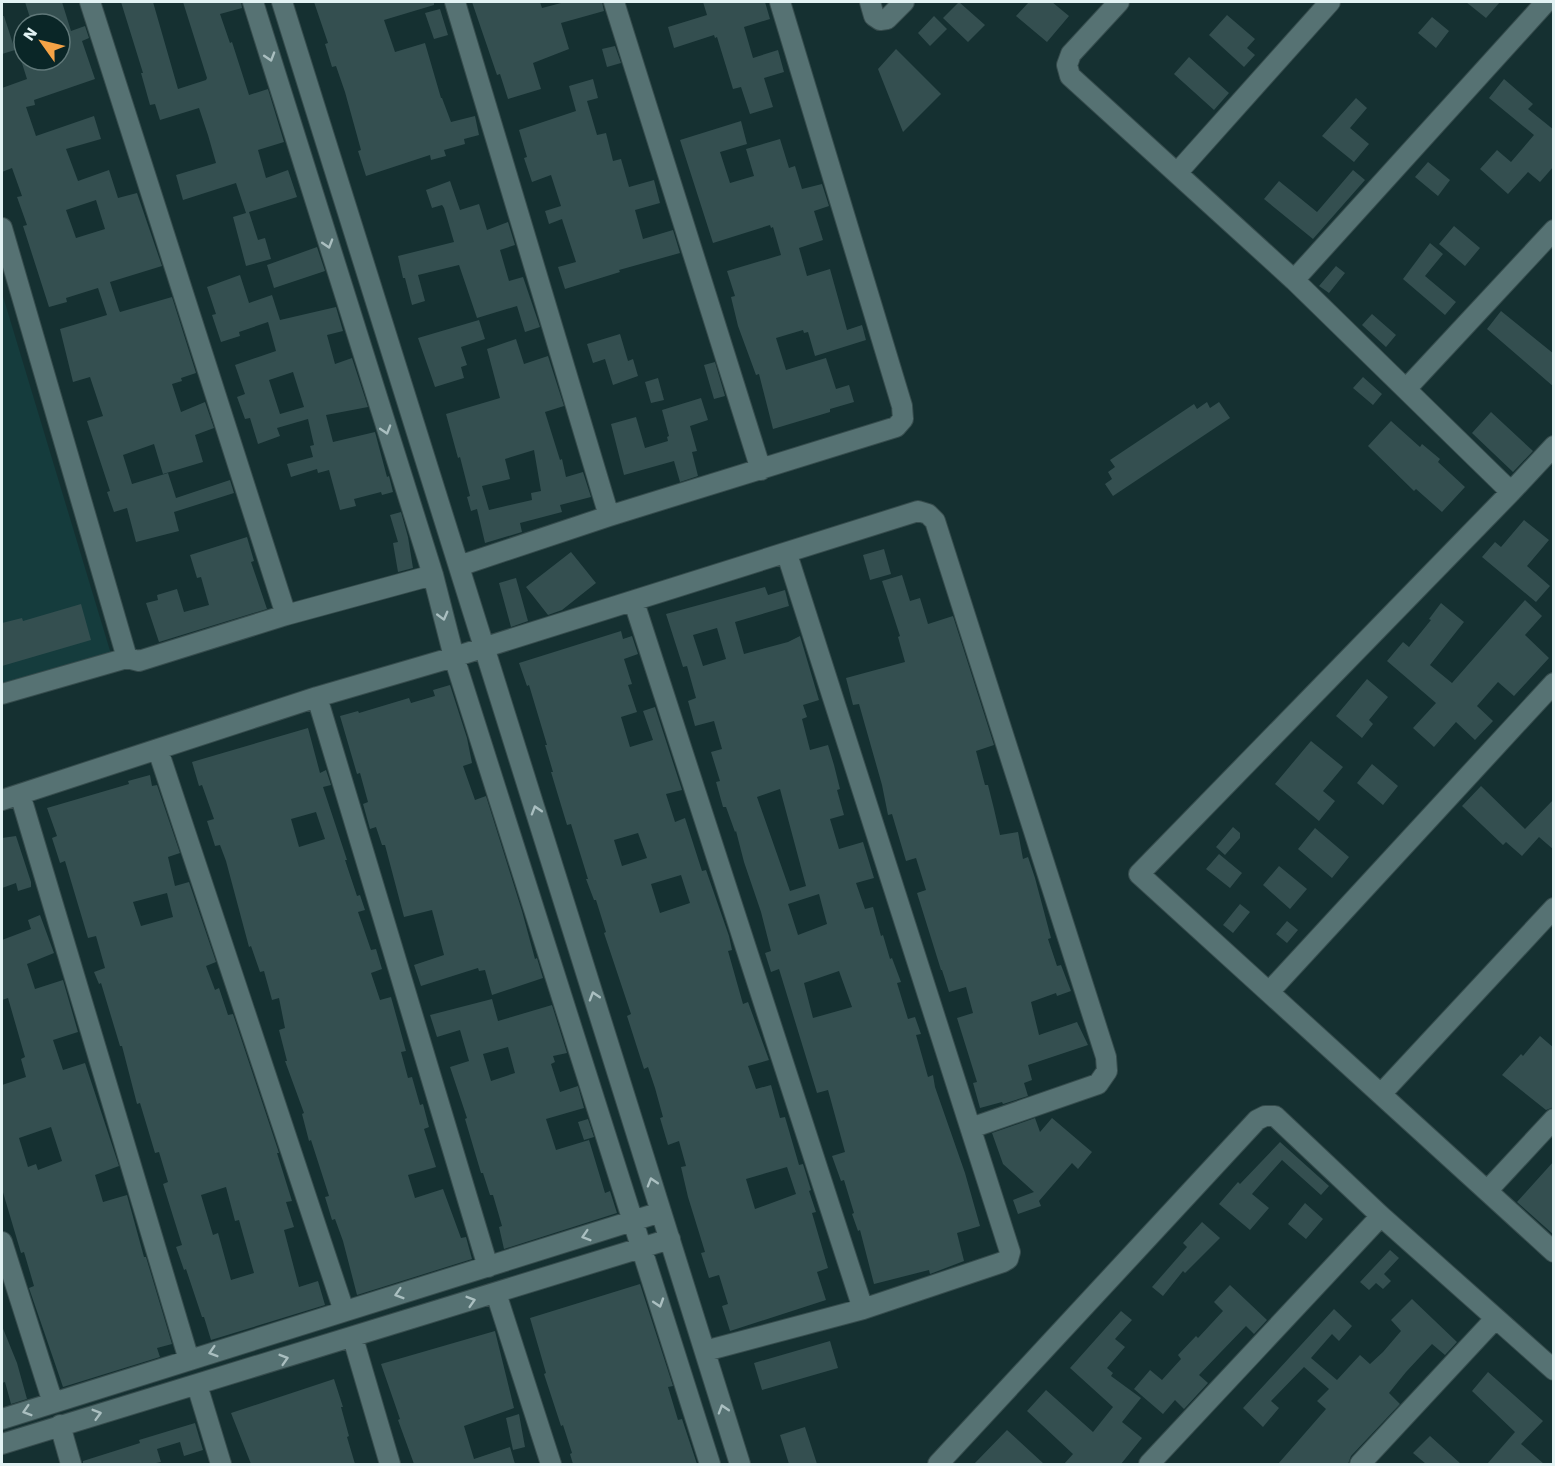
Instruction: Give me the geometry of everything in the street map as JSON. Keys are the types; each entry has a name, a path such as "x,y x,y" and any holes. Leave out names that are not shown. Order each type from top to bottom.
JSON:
{"street":[{"path":"90,2 286,615"},
{"path":"253,2 433,575 454,657 710,1464"},
{"path":"282,2 740,1464"},
{"path":"455,2 609,516"},
{"path":"614,2 761,470"},
{"path":"459,566 609,516 896,427 903,419 902,406 780,2"},
{"path":"870,2 874,16 880,20 887,19 904,2"},
{"path":"1119,2 1071,54 1067,65 1070,76 1294,280 1511,492"},
{"path":"1178,172 1330,2"},
{"path":"1294,280 1546,2"},
{"path":"2,228 9,275 127,658"},
{"path":"1406,389 1554,230"},
{"path":"1554,446 1139,874 1554,1252"},
{"path":"189,1360 11,797 317,697 486,648 918,511 928,514 935,521 1106,1057 1107,1071 1098,1084 970,1128"},
{"path":"705,1351 863,1309 1008,1259 1010,1252 787,554"},
{"path":"2,694 127,658 139,661 286,615 433,575"},
{"path":"634,602 863,1309"},
{"path":"1269,992 1554,684"},
{"path":"317,697 488,1267"},
{"path":"158,750 344,1311"},
{"path":"1381,1094 1554,908"},
{"path":"938,1464 1257,1120 1265,1116 1275,1116 1381,1216 1554,1370"},
{"path":"1488,1190 1554,1119"},
{"path":"2,1419 662,1212"},
{"path":"1149,1464 1381,1216"},
{"path":"2,1444 670,1239"},
{"path":"2,1242 53,1403"},
{"path":"496,1293 551,1464"},
{"path":"1360,1464 1495,1319"},
{"path":"353,1338 390,1464"},
{"path":"197,1385 221,1464"},
{"path":"60,1425 71,1464"}],"shaded area":[{"path":"2,293 111,654 2,687"}],"building":[{"path":"25,2 62,2 65,12 28,12"},
{"path":"121,2 153,2 178,89 207,78 183,2 241,2 242,8 220,14 230,43 232,42 249,95 268,89 284,142 258,150 266,178 288,170 297,197 249,212 258,240 265,238 271,259 246,266 233,217 246,213 236,183 183,200 176,175 216,163 208,135 199,108 160,120 155,104 150,105 141,73 143,73"},
{"path":"314,2 434,2 434,5 384,20 395,52 425,43 441,98 451,122 475,116 479,135 464,139 465,144 444,150 446,156 431,160 430,155 366,176 345,92 336,66 332,67 325,44 328,43"},
{"path":"472,2 540,2 542,8 565,2 602,2 604,11 561,23 569,49 533,63 541,89 508,99 500,74 497,75"},
{"path":"703,2 765,2 770,19 744,27 753,58 778,50 784,72 764,78 773,107 750,114 741,87 733,89 717,37 715,38 714,35 674,48 668,27 707,15"},
{"path":"959,2 985,25 968,42 943,18"},
{"path":"1029,2 1052,2 1069,16 1047,42 1016,16"},
{"path":"1466,2 1500,2 1486,18"},
{"path":"440,9 448,35 434,39 425,13"},
{"path":"1227,15 1255,39 1247,48 1255,55 1244,67 1209,35"},
{"path":"2,16 4,16 12,41 12,51 2,54"},
{"path":"934,16 947,29 930,46 918,33"},
{"path":"1432,17 1449,31 1436,48 1418,33"},
{"path":"85,26 89,38 82,41 95,79 34,100 35,105 26,107 36,136 94,116 101,139 66,149 78,181 109,170 118,198 137,193 162,266 110,282 119,310 120,312 172,297 196,373 172,384 181,412 205,402 214,428 195,435 203,462 163,474 154,444 123,455 132,484 168,473 176,498 230,480 234,493 174,512 179,531 136,542 127,508 114,512 107,492 110,491 87,421 103,416 90,377 73,382 60,329 107,315 98,288 66,298 67,302 49,307 23,226 27,225 17,197 22,196 12,168 2,172 2,88 27,79 25,72 72,72 72,31","holes":["96,200 105,229 76,238 66,210"]},
{"path":"615,46 621,63 607,67 602,49"},
{"path":"896,49 941,94 903,132 878,69"},
{"path":"1189,57 1229,93 1214,110 1174,74"},
{"path":"593,79 598,98 587,101 597,135 606,133 613,161 621,159 629,187 654,180 660,203 635,210 643,239 673,230 680,253 619,270 620,272 565,289 558,267 576,262 562,219 549,224 545,211 561,206 551,175 532,182 524,158 527,157 519,130 576,111 569,86"},
{"path":"1504,79 1533,104 1528,109 1554,130 1554,166 1540,182 1528,172 1508,194 1480,169 1497,150 1511,162 1534,135 1489,98"},
{"path":"1356,98 1367,108 1350,128 1369,144 1354,162 1322,136"},
{"path":"741,121 747,144 720,152 730,183 754,176 746,149 780,139 789,168 795,166 802,189 822,184 829,206 814,211 823,240 799,248 807,276 830,269 847,330 862,325 866,340 815,356 808,332 804,333 803,330 776,338 786,370 826,358 836,389 849,385 854,402 830,409 830,412 773,429 759,374 756,375 738,326 731,297 735,296 727,271 781,255 773,227 771,228 770,225 713,243 680,140"},
{"path":"1428,162 1450,180 1438,196 1415,177"},
{"path":"1353,170 1365,180 1313,239 1264,199 1279,181 1317,212"},
{"path":"450,181 460,210 479,204 487,230 508,222 515,245 500,250 509,281 523,277 540,327 525,332 517,306 477,318 459,265 418,275 425,301 412,305 398,256 454,242 444,208 442,205 432,208 426,190"},
{"path":"1454,226 1480,248 1465,266 1439,244"},
{"path":"1430,243 1443,254 1425,276 1456,302 1445,315 1403,279"},
{"path":"317,247 325,271 274,288 267,265"},
{"path":"1336,266 1345,273 1329,293 1319,286"},
{"path":"240,275 249,303 272,295 280,320 336,307 343,331 327,335 335,364 352,358 368,407 326,415 333,442 375,432 393,492 382,495 381,492 354,499 356,506 340,510 329,470 318,473 317,469 291,477 287,464 313,457 310,446 314,445 308,419 277,428 280,436 258,444 250,418 245,419 237,397 245,394 235,365 276,351 268,322 239,332 240,336 221,342 212,315 216,314 207,287","holes":["293,372 304,407 280,414 269,380"]},
{"path":"1501,311 1554,354 1554,387 1487,329"},
{"path":"1372,314 1396,335 1386,347 1362,325"},
{"path":"479,320 485,339 461,347 467,365 461,367 464,378 435,387 418,338"},
{"path":"620,334 628,361 633,359 638,376 613,385 605,359 593,363 587,344"},
{"path":"516,339 524,364 548,356 564,406 545,412 566,477 583,472 591,497 560,505 562,512 520,523 522,532 485,543 477,509 471,511 467,497 470,496 460,457 458,458 446,414 500,398 487,349","holes":["534,450 541,491 531,493 532,500 489,510 482,486 510,479 505,459"]},
{"path":"715,362 725,396 714,399 704,365"},
{"path":"1363,377 1382,394 1373,405 1353,388"},
{"path":"658,378 664,400 651,403 645,382"},
{"path":"701,398 708,420 690,426 697,451 692,452 698,476 680,482 674,461 624,475 611,424 636,417 645,448 668,441 669,436 662,410"},
{"path":"1207,402 1210,408 1219,402 1230,418 1113,496 1105,484 1112,479 1108,472 1115,467 1110,460 1194,404 1197,409"},
{"path":"1491,412 1533,451 1513,472 1472,433"},
{"path":"1391,421 1420,447 1422,444 1440,459 1438,462 1465,487 1442,512 1416,489 1414,491 1368,446"},
{"path":"401,512 413,568 398,572 393,543 398,542 390,515"},
{"path":"1524,520 1549,540 1527,566 1550,586 1536,602 1482,557 1495,542 1501,547"},
{"path":"247,537 254,561 251,562 267,609 159,642 146,603 158,600 157,595 177,589 184,612 209,605 201,577 197,578 190,555"},
{"path":"884,549 891,574 870,580 863,555"},
{"path":"571,552 596,583 562,610 548,615 526,587"},
{"path":"902,575 910,601 920,598 928,624 953,616 994,745 976,751 985,785 988,785 1000,835 1018,832 1023,859 1028,857 1035,878 1051,938 1048,939 1057,966 1061,965 1071,991 1057,996 1056,993 1031,1002 1039,1035 1077,1022 1088,1045 1028,1065 1032,1080 1024,1083 1028,1096 980,1108 973,1083 977,1082 957,1018 973,1013 966,987 949,992 917,893 926,890 916,858 906,861 892,814 888,815 859,704 853,705 846,678 905,662 898,637 900,636 882,581"},
{"path":"516,578 528,621 511,627 499,583"},
{"path":"765,587 768,595 785,590 789,606 735,622 744,654 788,642 800,636 819,700 803,705 807,717 802,719 810,750 828,745 834,765 840,789 837,790 844,815 830,819 839,849 863,842 874,878 856,883 865,909 873,907 881,936 883,935 890,959 892,958 901,982 897,983 908,1019 915,1017 921,1034 916,1035 928,1077 933,1075 980,1226 957,1233 964,1261 930,1274 929,1270 874,1284 844,1180 841,1181 832,1156 845,1152 828,1090 817,1093 779,969 771,972 765,953 771,951 761,912 736,831 726,807 723,807 716,782 720,781 711,752 722,749 714,721 695,726 688,701 696,698 687,666 683,667 666,614","holes":["717,628 726,659 703,666 693,635","780,789 806,886 790,891 757,797","819,894 827,924 798,935 788,904","839,971 852,1007 813,1018 804,983"]},
{"path":"1525,600 1542,616 1525,635 1549,658 1514,696 1498,682 1477,706 1493,721 1475,740 1456,722 1434,747 1413,728 1436,703 1387,661 1403,642 1409,647 1431,620 1429,619 1441,603 1464,622 1430,665 1452,683"},
{"path":"81,604 91,640 2,666 2,623 22,618 23,621"},
{"path":"621,631 623,639 632,636 638,654 624,659 632,684 628,685 637,712 621,717 630,747 653,740 643,711 655,707 682,790 666,794 675,822 685,818 702,871 706,870 729,936 732,950 728,951 743,1004 748,1002 769,1060 748,1066 756,1089 771,1085 780,1118 785,1117 799,1165 803,1164 811,1190 809,1191 816,1212 812,1213 828,1268 817,1272 826,1300 730,1331 722,1306 728,1304 719,1275 709,1278 701,1253 705,1252 688,1197 681,1167 686,1166 679,1141 668,1145 655,1088 648,1067 644,1069 627,1016 631,1014 604,933 606,932 596,900 594,900 586,879 588,879 571,824 567,825 551,772 553,772 545,745 547,745 529,685 527,686 519,663","holes":["638,833 647,858 622,866 614,840","681,875 690,903 660,913 651,884","787,1167 796,1194 755,1209 746,1179"]},
{"path":"1367,679 1388,697 1369,720 1373,724 1362,738 1336,716"},
{"path":"450,685 467,738 472,763 463,766 475,800 486,796 535,959 537,958 543,978 492,995 485,970 479,971 478,968 421,986 414,965 444,955 432,910 404,917 385,845 382,845 376,827 370,829 363,804 368,802 340,716 358,711 359,713 409,698 411,703 435,696 433,690"},
{"path":"308,728 320,773 326,770 331,785 323,787 357,896 360,895 365,910 358,912 371,950 376,949 382,969 371,973 380,1000 391,997 406,1051 401,1052 408,1078 412,1077 429,1127 424,1129 436,1167 408,1175 415,1198 443,1189 461,1238 466,1237 472,1259 357,1295 343,1241 335,1219 332,1220 325,1197 329,1196 311,1140 309,1141 302,1114 304,1113 285,1061 287,1061 279,1030 285,1028 279,998 272,1000 264,971 260,972 251,946 249,947 226,861 220,845 215,846 207,821 214,819 202,785 199,786 192,762","holes":["316,812 325,839 299,847 291,819"]},
{"path":"1311,741 1343,767 1323,791 1335,801 1319,821 1275,784"},
{"path":"1372,764 1398,786 1383,805 1357,783"},
{"path":"150,775 152,786 157,785 180,853 168,857 175,886 189,882 216,962 206,966 215,990 219,988 228,1015 233,1014 279,1153 277,1153 292,1201 286,1202 294,1227 284,1230 299,1287 318,1281 325,1305 211,1340 176,1247 182,1245 163,1184 168,1182 159,1152 155,1153 140,1103 137,1104 122,1046 120,1046 101,983 99,984 94,972 105,968 96,936 88,938 65,861 60,863 52,838 57,836 47,808 129,784 128,781","holes":["167,893 173,917 141,926 133,902","226,1187 235,1221 239,1220 254,1273 231,1280 218,1233 213,1235 201,1195"]},
{"path":"1481,786 1525,829 1554,799 1554,850 1539,837 1522,856 1506,842 1503,845 1462,806"},
{"path":"1233,827 1240,833 1240,838 1225,855 1216,847"},
{"path":"1315,828 1349,857 1332,878 1298,849"},
{"path":"16,836 31,882 31,887 18,891 16,883 2,888 2,838"},
{"path":"1219,854 1242,873 1230,888 1206,869"},
{"path":"1279,866 1307,889 1290,909 1263,885"},
{"path":"1240,904 1250,912 1233,933 1223,925"},
{"path":"40,915 54,953 27,964 35,989 63,980 78,1032 53,1040 63,1070 85,1063 119,1166 95,1175 103,1202 127,1195 172,1344 157,1348 160,1357 63,1387 29,1288 34,1286 24,1252 21,1253 2,1189 2,1085 26,1077 21,1059 25,1057 8,998 2,1000 2,940 31,929 28,920","holes":["51,1127 62,1161 38,1170 36,1164 28,1167 19,1138"]},
{"path":"1287,921 1298,930 1287,943 1276,934"},
{"path":"492,999 498,1021 552,1005 567,1053 553,1056 555,1062 551,1064 560,1092 578,1086 584,1108 546,1119 556,1150 589,1140 605,1193 610,1191 617,1213 504,1249 499,1227 502,1226 493,1195 490,1195 483,1173 481,1173 465,1119 467,1118 450,1067 469,1061 460,1030 437,1037 430,1015","holes":["508,1047 515,1073 491,1081 483,1054"]},
{"path":"1540,1036 1554,1048 1554,1107 1546,1110 1502,1075"},
{"path":"1035,1118 1040,1132 1052,1118 1092,1152 1078,1169 1072,1163 1039,1201 1041,1206 1018,1214 1013,1200 1034,1192 1003,1164 992,1133"},
{"path":"588,1119 594,1137 584,1140 578,1122"},
{"path":"1280,1142 1329,1186 1321,1195 1282,1160 1252,1194 1269,1208 1250,1230 1219,1204 1238,1182 1240,1184"},
{"path":"1554,1161 1554,1235 1517,1202"},
{"path":"1305,1203 1323,1219 1306,1239 1288,1224"},
{"path":"1202,1222 1220,1238 1185,1273 1183,1271 1163,1296 1152,1287 1187,1247 1183,1243"},
{"path":"1390,1250 1399,1258 1384,1274 1391,1281 1383,1289 1376,1283 1369,1290 1360,1282"},
{"path":"640,1284 673,1386 668,1387 678,1420 682,1419 697,1464 573,1464 563,1425 561,1426 544,1374 546,1373 530,1318"},
{"path":"1230,1285 1267,1320 1254,1334 1246,1326 1199,1375 1208,1383 1184,1409 1175,1400 1163,1414 1134,1389 1150,1370 1162,1380 1181,1359 1178,1355 1196,1336 1198,1338 1223,1311 1214,1302"},
{"path":"1412,1299 1457,1342 1445,1355 1432,1344 1406,1372 1389,1393 1400,1404 1351,1456 1348,1464 1278,1464 1326,1409 1317,1401 1329,1389 1304,1367 1271,1401 1279,1408 1263,1427 1243,1408 1334,1309 1352,1326 1339,1341 1332,1334 1311,1358 1337,1380 1360,1355 1370,1364 1383,1352 1401,1331 1391,1320"},
{"path":"1121,1311 1132,1320 1115,1339 1125,1347 1107,1368 1113,1373 1111,1376 1141,1398 1122,1422 1142,1438 1121,1464 1064,1464 1073,1454 1027,1411 1046,1390 1093,1432 1113,1407 1070,1368"},
{"path":"2,1326 17,1363 27,1399 11,1404 5,1382 2,1383"},
{"path":"495,1331 514,1408 464,1426 474,1459 510,1447 515,1464 414,1464 381,1364"},
{"path":"830,1341 838,1368 762,1390 754,1363"},
{"path":"1488,1372 1543,1421 1521,1444 1544,1464 1487,1464 1515,1432 1472,1391"},
{"path":"334,1379 343,1407 341,1407 349,1436 347,1437 355,1464 251,1464 231,1413"},
{"path":"519,1414 525,1447 513,1450 506,1418"},
{"path":"195,1423 203,1450 184,1456 180,1442 157,1449 161,1462 83,1464 83,1461 140,1443 139,1440"},
{"path":"805,1427 817,1464 789,1464 780,1435"},
{"path":"1007,1430 1044,1464 974,1464"},
{"path":"1430,1436 1461,1464 1426,1464 1413,1453"}]}
